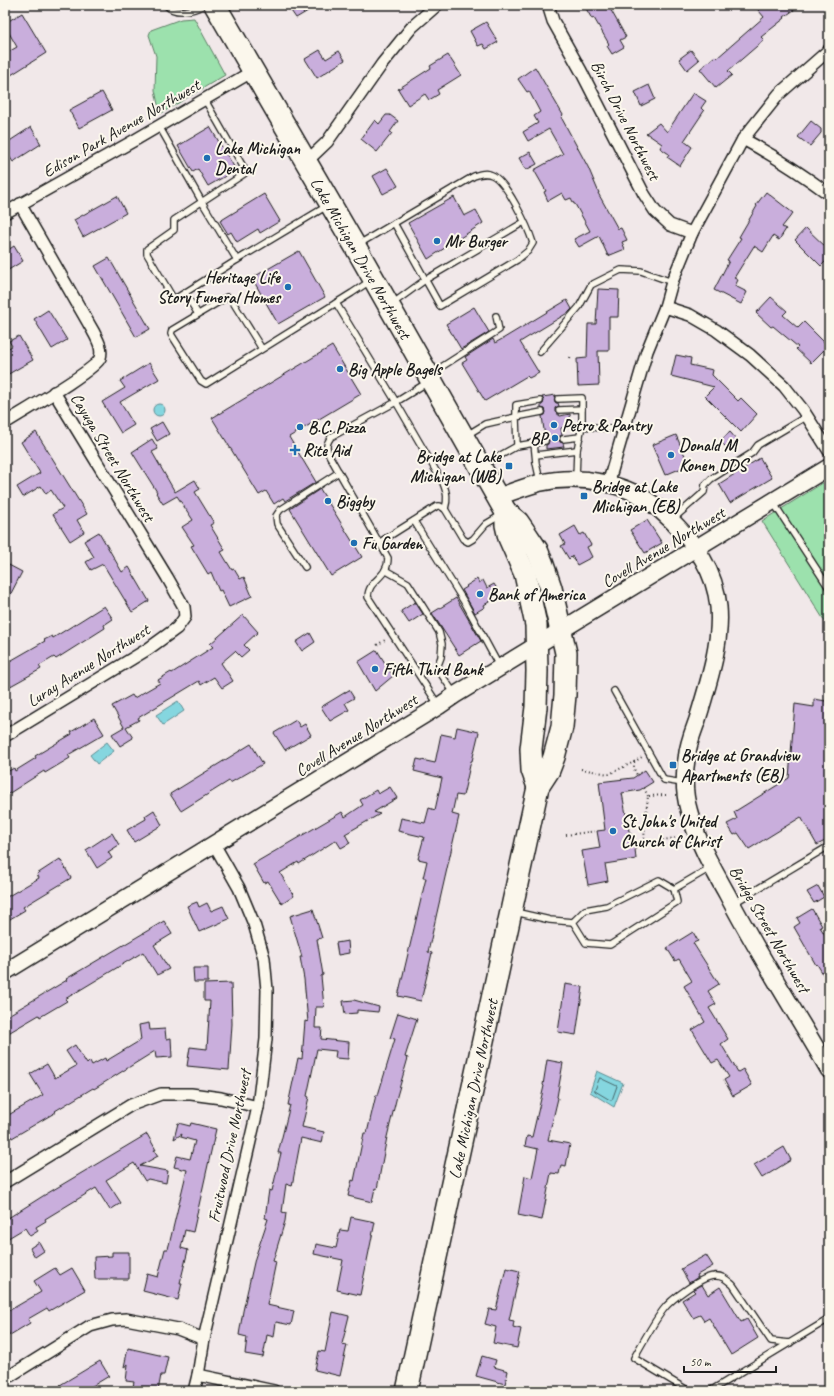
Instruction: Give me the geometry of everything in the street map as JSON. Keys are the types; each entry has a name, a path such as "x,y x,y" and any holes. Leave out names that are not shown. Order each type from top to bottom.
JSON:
{"highway":[{"name":"Lake Michigan Drive Northwest","path":"215,5 331,204 480,467 502,504 518,522 537,550 548,577 566,654 565,695 562,727 554,758 549,770 538,787 407,1391"},
{"name":"Lake Michigan Drive Northwest","path":"502,504 509,538 520,562 528,586 536,625 536,707 531,756 532,770 538,787"}],"street":[{"path":"306,162 327,142 378,70 412,27 437,5"},
{"name":"Birch Drive Northwest","path":"548,5 553,21 581,71 644,194 655,211 670,224 692,233"},
{"path":"608,484 647,351 665,307 672,282 692,233 743,139 779,94 829,50"},
{"name":"Edison Park Avenue Northwest","path":"5,213 253,71"},
{"path":"743,139 799,172 829,194"},
{"name":"Cayuga Street Northwest","path":"20,204 93,331 100,346 100,358 94,366 54,392 167,576 184,607 185,617"},
{"path":"665,307 690,315 716,330 750,354 784,386 807,416 829,451"},
{"path":"5,422 54,392"},
{"name":"Covell Avenue Northwest","path":"5,972 829,467"},
{"name":"Bridge Street Northwest","path":"502,504 540,483 576,479 608,484 631,491 651,502 687,535 697,548 708,567 718,598 720,627 708,685 687,754 686,783 689,810 704,852 712,867 829,1070"},
{"name":"Luray Avenue Northwest","path":"5,736 148,649 177,628 185,617"},
{"name":"Fruitwood Drive Northwest","path":"194,1391 204,1339 258,1107 266,1039 267,990 264,958 254,924 238,888 214,844"},
{"path":"5,1182 131,1106 161,1094 191,1094 221,1098 258,1107"},
{"path":"5,1379 90,1326 112,1320 126,1319 178,1329 204,1339"},
{"path":"198,1375 274,1391"}],"lane":[{"path":"166,5 175,11 195,10 204,5"},
{"path":"204,100 245,170 244,174 174,220 174,230 147,249 147,254 173,298 185,293 331,204"},
{"path":"159,126 237,260"},
{"path":"355,246 474,176 485,173 492,174 504,186 524,222 533,243 528,251 517,260 440,306 394,224"},
{"path":"389,306 425,280 524,222"},
{"path":"540,352 579,307 591,285 621,270 642,271 672,282"},
{"path":"262,349 231,299 228,297 172,330 171,334 200,381 206,384 336,303 374,279"},
{"path":"185,293 198,314"},
{"path":"336,303 443,483 447,494 445,509"},
{"path":"439,706 368,596 370,586 383,574 388,566 388,558 329,455 327,443 331,437 396,402 499,330 496,316"},
{"path":"558,399 582,398 582,426 576,450 576,479"},
{"path":"517,446 516,405 540,401"},
{"path":"559,410 582,409"},
{"path":"464,438 485,424 516,416 542,412"},
{"path":"671,520 704,492 705,486 711,479 752,453 758,445 807,416"},
{"path":"582,426 625,430"},
{"path":"563,439 580,437"},
{"path":"480,467 517,446 545,441"},
{"path":"534,443 540,483"},
{"path":"536,455 576,450"},
{"path":"305,567 277,524 276,516 280,510 339,472"},
{"path":"773,501 829,588"},
{"path":"380,542 437,506 445,509 463,539 468,542 473,540 502,504"},
{"path":"414,521 466,605 501,668"},
{"path":"385,570 408,583 439,632 442,644 441,657 438,665 439,671 455,695"},
{"path":"614,692 664,780 686,783"},
{"path":"732,904 829,846"},
{"path":"674,889 712,867"},
{"path":"511,911 550,920 573,922 585,910 607,906 659,880 674,889 677,902 610,945 586,943 573,922"},
{"path":"689,1391 634,1358 664,1309 676,1296 696,1284 714,1276 725,1277 733,1285 771,1342 790,1342"},
{"path":"710,1391 829,1319"}],"path":[{"path":"581,769 609,774 634,762 634,769 637,775"},
{"path":"644,788 648,796 644,843 675,838"},
{"path":"648,796 666,795"},
{"path":"566,835 597,831"}],"green space":[{"path":"194,18 225,75 160,114 155,90 156,56 149,35 151,30 181,19"},
{"path":"829,479 829,628 762,521"}],"water":[{"path":"161,404 164,405 164,415 157,416 154,415 153,408 154,405"},
{"path":"178,701 184,711 163,725 156,715"},
{"path":"107,742 114,751 97,764 90,755"},
{"path":"597,1071 623,1083 614,1107 590,1092"}],"building":[{"path":"287,5 318,5 296,18"},
{"path":"584,5 608,5 626,37 620,40 624,47 612,54 607,46 609,44 594,18 592,19"},
{"path":"754,5 801,5 784,17 785,18 761,37 764,40 728,71 732,75 716,88 700,69 715,56 717,58 764,17"},
{"path":"22,13 46,53 11,75 5,73 5,54 17,47 5,26 5,23"},
{"path":"486,22 498,42 486,49 483,44 478,46 470,31"},
{"path":"320,50 326,59 339,51 345,60 317,78 305,59"},
{"path":"691,50 699,60 687,70 679,59"},
{"path":"448,55 461,75 437,90 439,94 429,100 425,94 408,105 398,89"},
{"path":"535,67 563,115 561,117 588,167 598,193 618,229 621,228 627,240 622,242 625,249 608,256 599,236 579,247 574,239 590,231 571,198 566,200 562,193 548,201 544,192 546,191 534,170 563,154 549,129 528,141 523,132 538,123 534,116 540,112 529,91 527,92 518,79"},
{"path":"649,85 655,99 641,106 635,92"},
{"path":"102,92 112,110 79,128 69,110"},
{"path":"693,93 706,101 701,108 704,111 684,141 692,147 680,166 667,157 669,154 660,148 662,144 646,133 659,123 667,132"},
{"path":"386,115 390,115 398,121 390,132 392,133 377,152 361,139 375,120 379,124"},
{"path":"811,121 821,129 821,133 810,146 798,137"},
{"path":"31,127 41,144 13,162 5,150 5,144"},
{"name":"Lake Michigan Dental","path":"210,127 236,170 208,186 198,169 193,172 178,146"},
{"path":"530,152 537,164 526,170 519,158"},
{"path":"387,168 398,186 383,194 373,176"},
{"path":"766,192 793,213 782,227 786,229 779,240 773,236 763,252 754,246 734,278 738,280 735,286 747,292 741,304 714,290 729,261 727,260 741,238 739,237 757,206 756,205"},
{"path":"264,194 280,221 260,233 258,229 237,242 231,232 228,234 220,221"},
{"path":"117,196 126,213 83,237 74,220"},
{"name":"Mr Burger","path":"454,197 464,216 476,210 483,223 428,259 408,223"},
{"path":"806,228 829,250 829,258 821,266 795,240"},
{"path":"14,246 23,261 5,272 5,252"},
{"name":"Heritage Life Story Funeral Homes","path":"299,251 325,297 278,324 252,278"},
{"path":"109,258 150,329 136,337 95,266"},
{"path":"598,289 619,290 618,317 609,317 609,351 598,351 599,385 578,386 577,359 587,358 588,324 596,324"},
{"path":"771,297 787,311 783,315 798,328 804,322 828,346 811,363 796,349 798,347 773,326 771,327 756,313"},
{"path":"567,300 572,309 569,312 520,342 539,373 529,378 527,376 485,401 462,363 467,360 465,357 493,339 495,343 504,338"},
{"path":"474,307 489,332 461,349 446,324"},
{"path":"48,310 67,340 52,349 34,319"},
{"path":"19,336 33,360 5,376 5,350 12,346 9,341"},
{"path":"332,346 361,394 289,437 316,482 285,501 283,498 274,504 266,491 259,495 212,418"},
{"path":"676,355 691,358 690,365 713,370 712,375 738,401 741,398 757,414 741,432 705,396 714,387 671,376"},
{"path":"149,363 159,379 120,402 134,425 121,433 102,402 125,388 120,381"},
{"path":"556,395 554,400 559,406 555,408 555,412 560,416 570,414 571,427 561,428 562,435 559,439 560,442 563,443 564,447 546,449 546,445 549,441 548,438 545,437 542,416 545,415 546,412 545,409 541,408 544,401 542,397"},
{"path":"162,422 169,434 157,441 150,429"},
{"path":"36,432 87,514 77,520 84,532 70,541 53,514 63,508 51,490 46,494 41,486 23,497 17,487 40,473 21,442"},
{"path":"730,432 738,441 729,450 720,441"},
{"name":"Donald M Konen DDS","path":"676,435 689,465 665,475 652,445"},
{"path":"152,439 158,449 152,452 175,492 195,480 200,489 195,492 214,523 210,525 225,550 221,552 232,570 234,569 240,579 244,577 252,596 229,607 221,590 219,591 211,572 208,574 191,546 194,545 182,527 193,520 177,496 163,504 132,452"},
{"path":"760,458 772,478 730,503 719,484"},
{"path":"320,489 362,557 331,576 290,509"},
{"path":"647,520 662,543 645,553 630,530"},
{"path":"575,526 580,535 584,533 591,545 587,547 592,557 577,565 572,556 569,559 561,546 565,544 560,535"},
{"path":"99,532 122,572 129,567 149,601 132,612 103,564 91,570 86,562 94,557 84,541"},
{"path":"5,563 22,572 5,605"},
{"name":"Bank of America","path":"477,579 479,583 483,580 487,588 494,584 499,592 492,596 494,599 484,605 485,607 475,613 462,590"},
{"path":"456,598 481,641 459,655 432,613"},
{"path":"415,602 423,614 409,623 401,611"},
{"path":"104,606 113,619 104,625 105,628 56,659 54,657 39,666 41,669 5,689 5,664 45,641 44,640 52,636 53,638"},
{"path":"243,615 258,632 244,645 249,650 241,657 235,651 221,663 233,681 222,688 214,677 201,685 199,681 138,718 139,720 126,727 133,738 120,746 112,734 124,727 112,706 132,695 134,698 160,683 158,680 171,672 172,673 213,647 210,644"},
{"path":"310,633 315,642 302,651 296,642"},
{"name":"Fifth Third Bank","path":"377,650 393,676 375,691 358,662"},
{"path":"349,690 354,698 345,703 349,710 330,721 321,707"},
{"path":"814,699 826,701 827,705 829,705 829,770 825,782 829,783 829,839 817,845 801,817 749,849 738,833 734,835 727,824 737,819 734,812 789,778 795,704 814,707"},
{"path":"94,718 104,734 68,755 70,758 45,773 44,771 5,796 5,773 14,768 15,771 36,758 35,756 72,734 71,732"},
{"path":"296,720 300,727 305,724 311,735 285,750 274,733"},
{"path":"457,727 479,732 463,796 456,795 452,814 459,816 428,952 432,953 421,1001 398,996 426,878 423,878 427,861 418,859 424,837 398,831 401,818 425,823 429,808 435,810 442,778 414,771 417,759 435,763 441,734 455,737"},
{"path":"251,744 263,764 230,783 229,781 181,811 170,794"},
{"name":"St John's United Church of Christ","path":"645,770 653,782 640,790 622,793 629,831 638,844 635,849 636,859 605,864 608,881 588,885 582,851 600,848 597,831 605,830 599,782 633,778"},
{"path":"390,787 397,798 374,812 380,814 345,834 350,843 341,848 336,840 299,864 298,862 280,873 294,896 282,904 268,881 264,883 253,864 342,812 345,817 363,805 360,800 376,790 378,794"},
{"path":"154,810 162,825 134,842 127,830 146,819 145,816"},
{"path":"112,833 119,845 108,852 112,858 97,868 86,850"},
{"path":"60,859 71,878 23,907 25,910 5,922 5,898 39,878 37,874"},
{"path":"818,886 824,897 814,903 807,892"},
{"path":"197,902 199,907 207,903 211,911 223,906 229,919 199,932 187,906"},
{"path":"313,909 322,938 317,939 323,975 321,976 324,1007 316,1007 315,1028 322,1028 321,1039 349,1042 348,1059 335,1058 336,1051 317,1049 307,1096 309,1097 302,1127 324,1132 322,1143 301,1138 292,1186 286,1184 282,1212 286,1213 285,1221 273,1261 276,1262 267,1305 294,1311 291,1325 276,1322 274,1337 267,1335 263,1357 245,1354 247,1337 239,1335 255,1258 268,1219 265,1218 269,1190 272,1191 281,1153 278,1153 290,1105 288,1105 298,1058 302,1059 305,1021 308,1022 304,979 300,957 302,957 290,916"},
{"path":"812,909 822,926 820,927 829,941 829,984 794,927 800,923 797,918"},
{"path":"164,921 172,934 154,945 169,969 157,975 143,952 65,999 67,1001 5,1035 5,1017"},
{"path":"693,932 698,941 693,943 719,984 708,991 716,1004 709,1008 728,1039 721,1044 738,1072 743,1069 752,1085 733,1096 724,1080 729,1077 718,1060 712,1063 692,1030 705,1022 684,986 692,981 679,959 675,961 667,948"},
{"path":"348,941 349,953 338,955 336,943"},
{"path":"193,968 208,968 208,982 194,982"},
{"path":"231,983 232,1024 229,1070 187,1066 190,1047 207,1049 210,1001 204,1001 204,984"},
{"path":"565,984 583,987 576,1035 558,1032"},
{"path":"354,1000 379,1007 378,1012 357,1010 357,1013 345,1014 343,1001"},
{"path":"398,1013 417,1019 405,1057 408,1058 387,1137 377,1189 375,1188 372,1202 348,1196 352,1180 354,1181 364,1133 367,1133 376,1095 378,1095 395,1039 390,1038"},
{"path":"149,1023 150,1030 165,1029 166,1039 171,1038 172,1057 156,1058 155,1051 12,1138 5,1126 5,1117 43,1095 30,1074 47,1064 55,1078 76,1066 66,1051 75,1045 87,1064 90,1061 92,1065 105,1058 106,1061 141,1040 139,1025"},
{"path":"547,1060 563,1063 558,1098 548,1140 570,1144 566,1166 561,1165 559,1174 551,1173 542,1220 518,1215 525,1176 532,1178 538,1149 525,1146 527,1136 532,1137 544,1086"},
{"path":"178,1123 190,1126 191,1123 216,1129 193,1232 185,1230 181,1248 188,1250 180,1283 182,1283 178,1300 143,1291 147,1274 158,1277 165,1249 168,1249 187,1170 174,1167 177,1156 190,1159 195,1141 181,1137 182,1134 174,1139"},
{"path":"147,1134 158,1156 140,1166 168,1171 166,1183 148,1179 145,1181 134,1163 106,1180 121,1203 110,1210 96,1188 45,1219 46,1221 36,1227 38,1231 30,1236 25,1228 5,1240 5,1220"},
{"path":"784,1147 791,1160 762,1178 754,1165"},
{"path":"351,1217 375,1222 360,1295 337,1290 343,1260 314,1254 316,1244 336,1248 340,1230 348,1231"},
{"path":"39,1242 44,1251 35,1257 30,1248"},
{"path":"112,1252 129,1252 129,1279 95,1279 94,1257 112,1256"},
{"path":"706,1255 713,1266 697,1275 698,1277 689,1283 681,1269"},
{"path":"55,1268 60,1275 72,1268 85,1290 49,1311 47,1308 28,1319 30,1323 10,1335 5,1327 5,1313 41,1292 34,1281"},
{"path":"506,1268 520,1271 509,1320 514,1321 513,1327 521,1329 517,1348 493,1343 496,1327 485,1324 489,1309 496,1310"},
{"path":"702,1285 708,1295 720,1287 741,1322 747,1319 758,1338 731,1355 709,1318 704,1321 700,1315 693,1318 682,1300 695,1292 693,1290"},
{"path":"333,1312 349,1316 342,1344 347,1345 340,1376 315,1370 319,1351 325,1352"},
{"path":"128,1348 168,1357 164,1375 161,1375 158,1391 132,1391 134,1382 126,1381 128,1364 124,1367"},
{"path":"482,1356 496,1360 494,1367 508,1371 505,1384 476,1376"},
{"path":"100,1361 109,1376 84,1391 64,1391 60,1385"}],"place":[{"name":"Lake Michigan Dental","path":"207,158"},
{"name":"Mr Burger","path":"437,241"},
{"name":"Heritage Life Story Funeral Homes","path":"288,287"},
{"name":"Big Apple Bagels","path":"340,369"},
{"name":"Petro & Pantry","path":"554,425"},
{"name":"B.C. Pizza","path":"300,427"},
{"name":"BP","path":"555,438"},
{"name":"Rite Aid","path":"295,450"},
{"name":"Donald M Konen DDS","path":"671,455"},
{"name":"Bridge at Lake Michigan (WB)","path":"509,466"},
{"name":"Bridge at Lake Michigan (EB)","path":"584,496"},
{"name":"Biggby","path":"328,501"},
{"name":"Fu Garden","path":"354,543"},
{"name":"Bank of America","path":"480,594"},
{"name":"Fifth Third Bank","path":"375,669"},
{"name":"Bridge at Grandview Apartments (EB)","path":"673,765"},
{"name":"St John's United Church of Christ","path":"613,831"}]}
